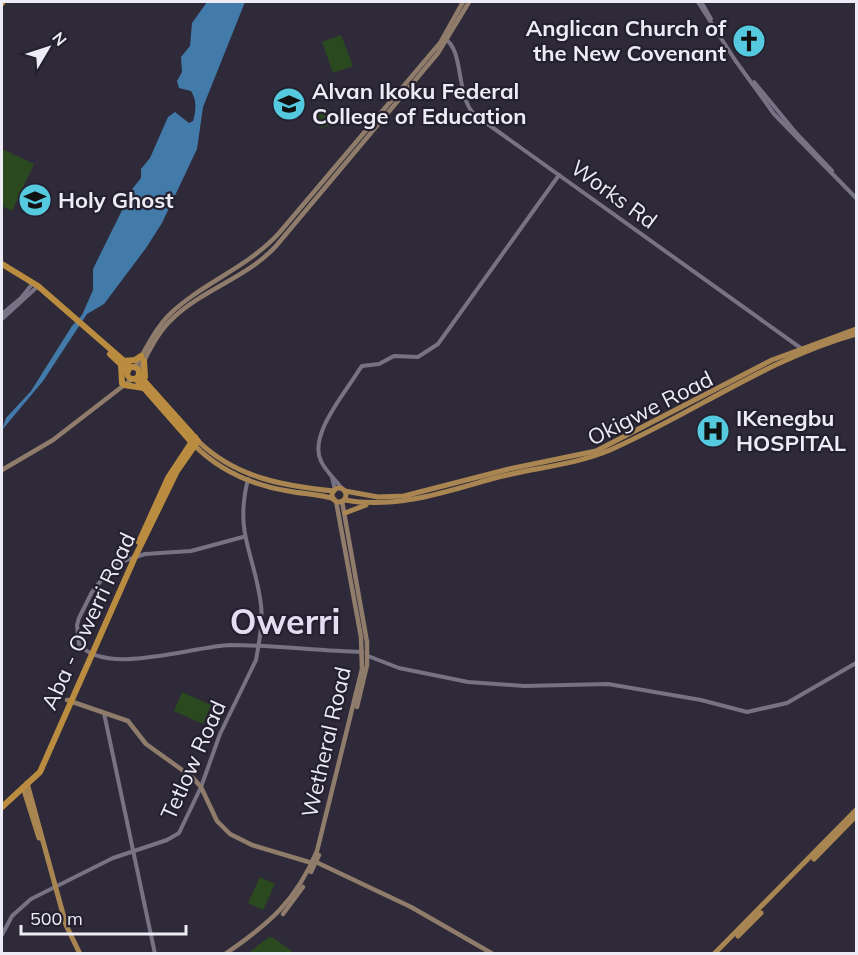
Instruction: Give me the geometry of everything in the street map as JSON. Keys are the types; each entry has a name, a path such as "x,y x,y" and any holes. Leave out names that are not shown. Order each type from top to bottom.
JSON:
{"highway":[{"path":"2,266 13,270 35,286 133,373 193,444"},
{"path":"2,266 35,286"},
{"path":"122,363 143,358 145,385"},
{"path":"122,363 123,384 145,385"},
{"name":"Aba - Owerri Road","path":"2,805 26,786 46,753 168,478 193,444"}],"main road":[{"path":"446,39 463,2"},
{"path":"2,468 53,440 123,384 161,332 179,312 269,253 446,39 469,2"},
{"path":"802,350 856,329"},
{"name":"Okigwe Road","path":"249,478 339,500 371,503 418,500 496,478 609,451 710,395 802,350 856,334"},
{"path":"193,444 214,463 249,478 344,490 378,497 404,496 509,469 562,462"},
{"path":"193,444 249,478"},
{"path":"335,490 339,500"},
{"path":"339,500 344,490"},
{"name":"Wetheral Road","path":"225,954 282,909 300,887 314,864 363,687 368,656 345,513 339,500"},
{"name":"Wetheral Road","path":"231,954 286,910 314,864 361,679 363,652 339,500"},
{"path":"345,513 371,503"},
{"path":"69,701 128,721 146,744 192,777 201,787 217,821 230,834 261,849 314,864 411,907 493,954"},
{"path":"26,786 55,886 65,932 78,954"},
{"path":"714,954 856,810"},
{"path":"719,954 856,816"},
{"path":"314,864 407,908 488,954"}],"street":[{"path":"699,2 736,58 777,112 856,196"},
{"name":"Works Rd","path":"446,39 452,45 464,98 470,110 802,350"},
{"path":"344,490 319,457 319,437 359,370 362,366 379,364 394,356 424,355 438,344 559,175"},
{"path":"2,314 35,286"},
{"path":"2,319 35,286"},
{"path":"332,477 335,490"},
{"name":"Tetlow Road","path":"2,935 21,906 55,886 113,858 166,840 179,832 201,787 220,734 256,660 261,607 243,537 244,498 249,478"},
{"path":"243,537 191,551 149,554 119,561 110,568 92,592 79,618 77,625 79,645 91,654 148,659 225,645 363,652"},
{"path":"140,545 149,554"},
{"path":"368,656 399,668 468,682 524,686 608,684 701,700 747,712 787,703 856,663"},
{"path":"104,712 135,850 155,954"}],"green space":[{"path":"341,35 353,66 333,73 322,42"},
{"path":"328,108 332,125 321,128 316,111"},
{"path":"2,149 34,164 12,211 2,206"},
{"path":"182,692 211,705 203,724 174,711"},
{"path":"260,877 275,884 263,910 248,903"},
{"path":"269,937 274,938 294,953 248,953"}],"water":[{"path":"207,2 245,2 203,107 197,149 162,223 104,304 87,314 43,381 2,430 6,418 31,391 72,326 82,315 93,290 93,269 133,188 141,178 141,169 150,158 168,117 175,112 189,123 193,121 195,106 193,94 191,91 179,88 177,81 182,72 181,57 190,46 192,23"}],"place":[{"name":"Anglican Church of the New Covenant","path":"749,41"},
{"name":"Alvan Ikoku Federal College of Education","path":"289,104"},
{"name":"Holy Ghost","path":"35,200"},
{"name":"IKenegbu HOSPITAL","path":"713,431"}],"district":[{"name":"Owerri","path":"285,621"}]}
